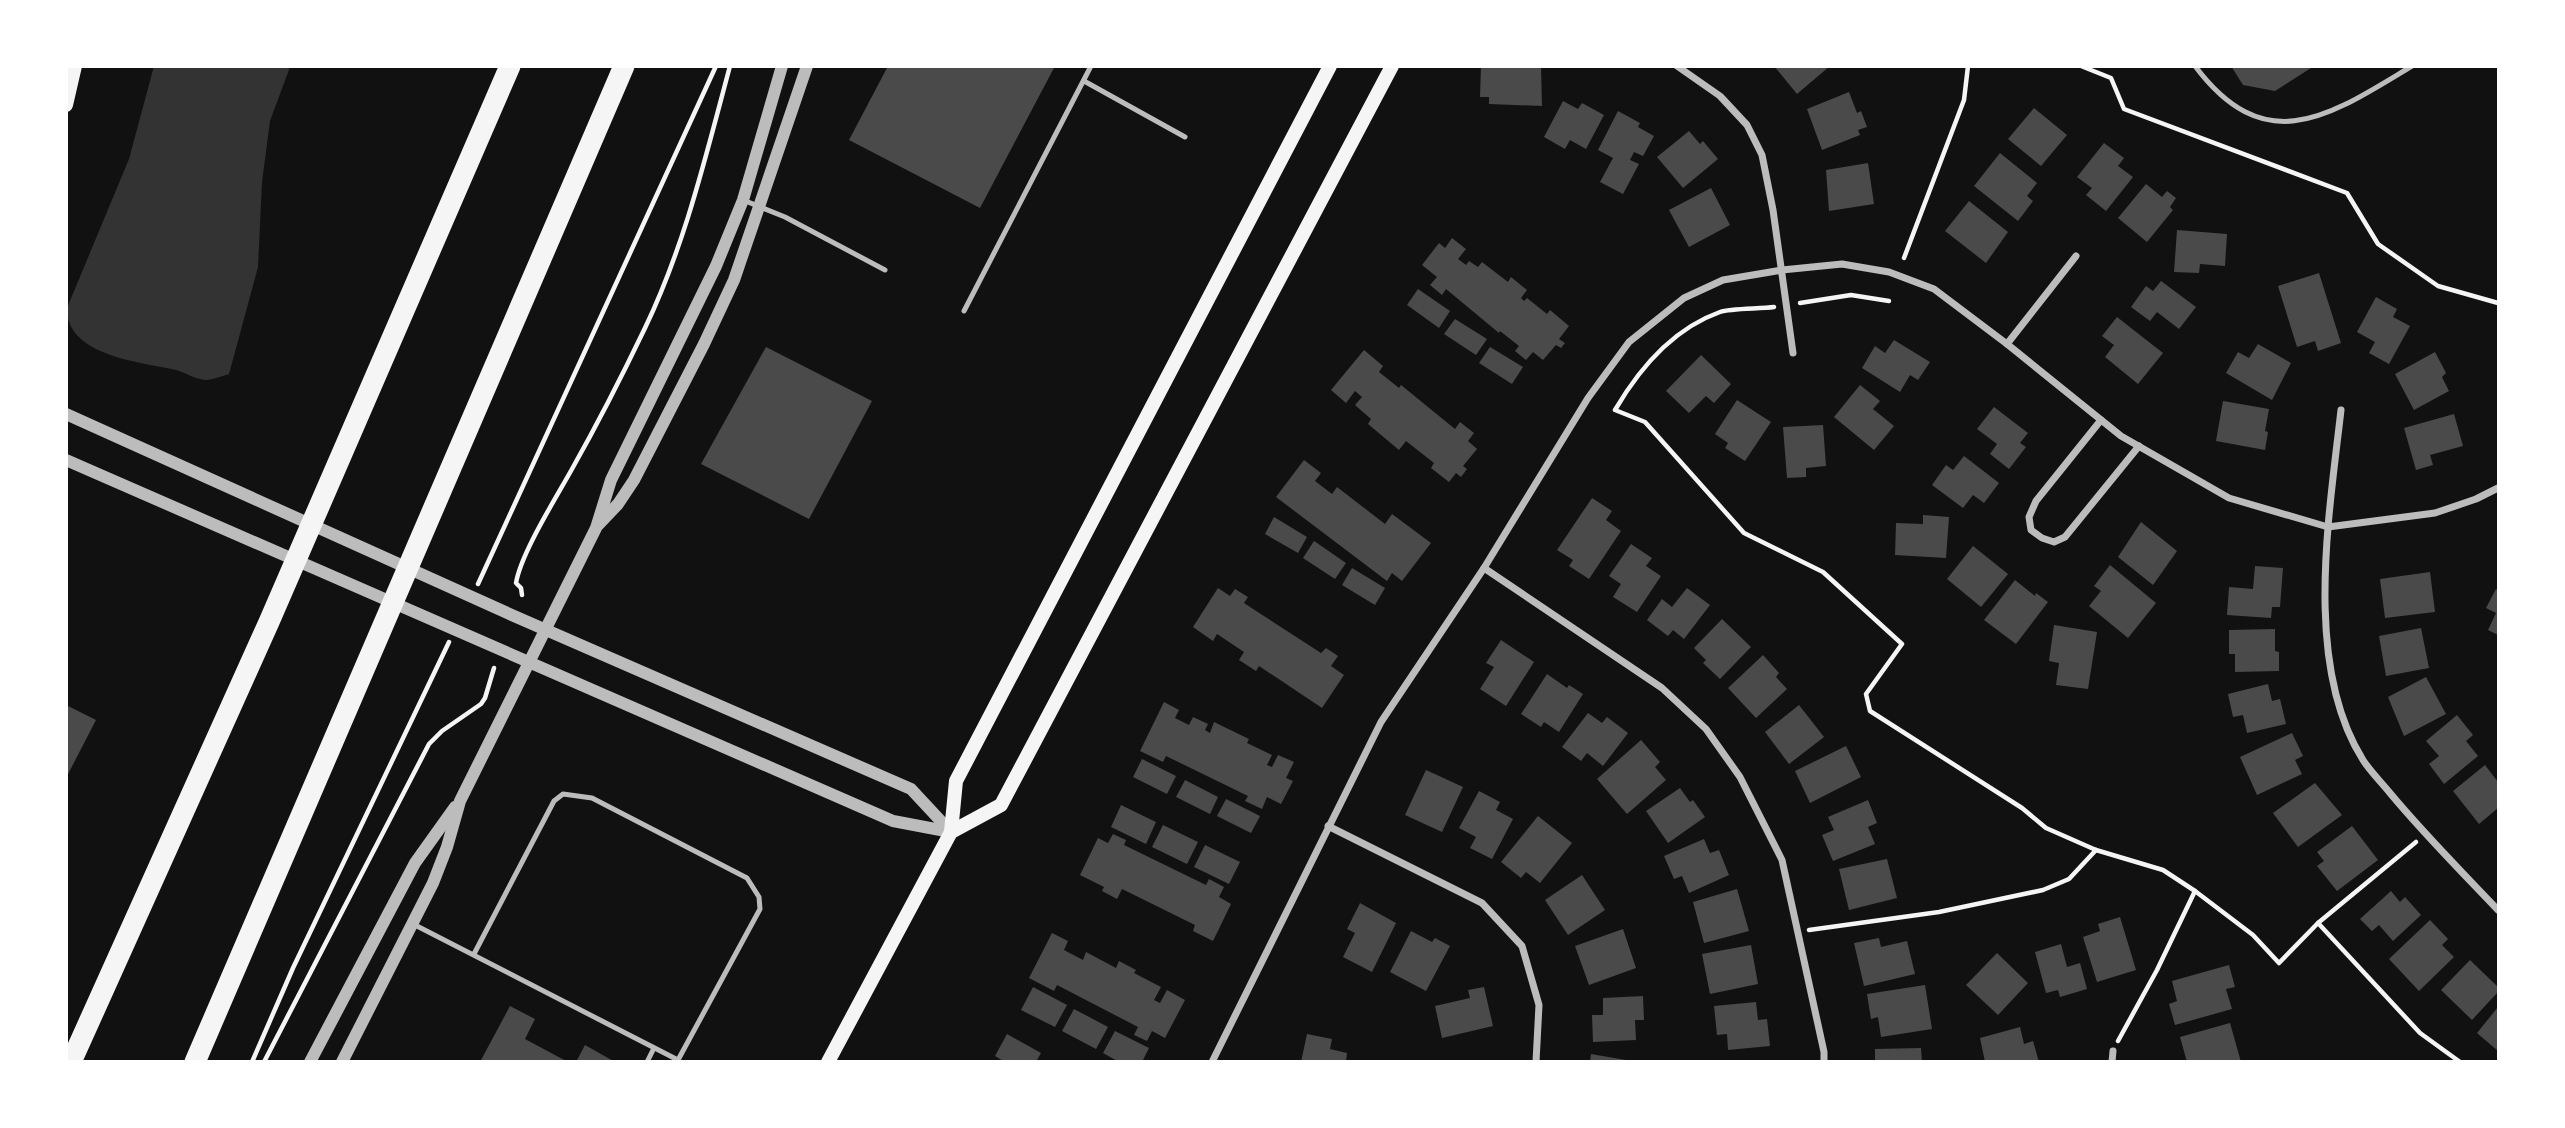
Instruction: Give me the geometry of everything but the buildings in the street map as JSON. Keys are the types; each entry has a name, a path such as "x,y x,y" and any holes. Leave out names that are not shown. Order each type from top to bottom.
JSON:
{"highway":[{"path":"71,1062 269,622 510,66"},
{"path":"195,1062 624,66"}],"main road":[{"path":"66,105 75,66"},
{"path":"828,1062 951,832 956,781 1330,66"},
{"path":"951,832 1001,805 1392,66"}],"street":[{"path":"342,1062 413,924 441,862 460,801 596,528 611,480 697,308 743,200 782,66"},
{"path":"596,528 624,496 693,366 729,291 807,66"},
{"path":"1677,66 1720,96 1747,125 1762,155 1793,353"},
{"path":"2007,344 2076,256"},
{"path":"1213,1062 1381,722 1484,568 1588,398 1629,342 1684,298 1723,280 1842,264 1889,272 1934,289 2121,436 2229,498 2328,527 2435,513 2476,499 2498,488"},
{"path":"2341,410 2328,527 2325,626 2338,707 2363,759 2424,834 2498,910"},
{"path":"66,414 545,630 911,789 951,832"},
{"path":"2101,420 2036,501 2029,517 2031,530 2042,538 2054,542 2065,537 2083,518 2138,446"},
{"path":"66,460 893,821 951,832"},
{"path":"1484,568 1662,688 1706,729 1740,777 1782,860 1824,1062"},
{"path":"310,1062 415,863 460,801"},
{"path":"1328,826 1482,903 1522,946 1539,1005 1536,1062"},
{"path":"2112,1062 2113,1051"}],"lane":[{"path":"964,311 1091,66"},
{"path":"2195,66 2212,89 2227,102 2262,118 2283,121 2308,120 2328,114 2412,66"},
{"path":"1083,81 1185,137"},
{"path":"743,200 813,231 885,270"},
{"path":"413,924 678,1060 760,909 759,897 747,878 592,798 563,794 554,801 474,954"},
{"path":"647,1062 654,1048"}],"path":[{"path":"495,550 716,66"},
{"path":"522,595 521,588 516,583 520,570 549,510 613,395 647,325 673,260 692,206 730,66"},
{"path":"1904,258 1964,100 1968,66"},
{"path":"2081,66 2111,78 2124,109 2347,193 2378,244 2438,286 2498,303"},
{"path":"1889,301 1851,295 1787,306 1722,311 1690,327 1657,352 1631,382 1615,410 1645,422 1744,533 1823,572 1902,644 1866,694 1870,711 2022,808 2046,828 2096,850 2163,870 2253,935 2279,962 2318,923 2424,834"},
{"path":"264,1062 429,744 442,731 481,704 495,668"},
{"path":"252,1062 401,739"},
{"path":"1798,932 1939,912 2043,890 2069,879 2096,850"},
{"path":"2113,1051 2157,970 2195,891"},
{"path":"2318,923 2420,1033 2460,1062"}],"shaded area":[{"path":"154,66 290,67 270,121 262,182 258,267 229,374 207,380 176,370 126,360 92,347 79,337 70,324 67,308 129,159"}]}
